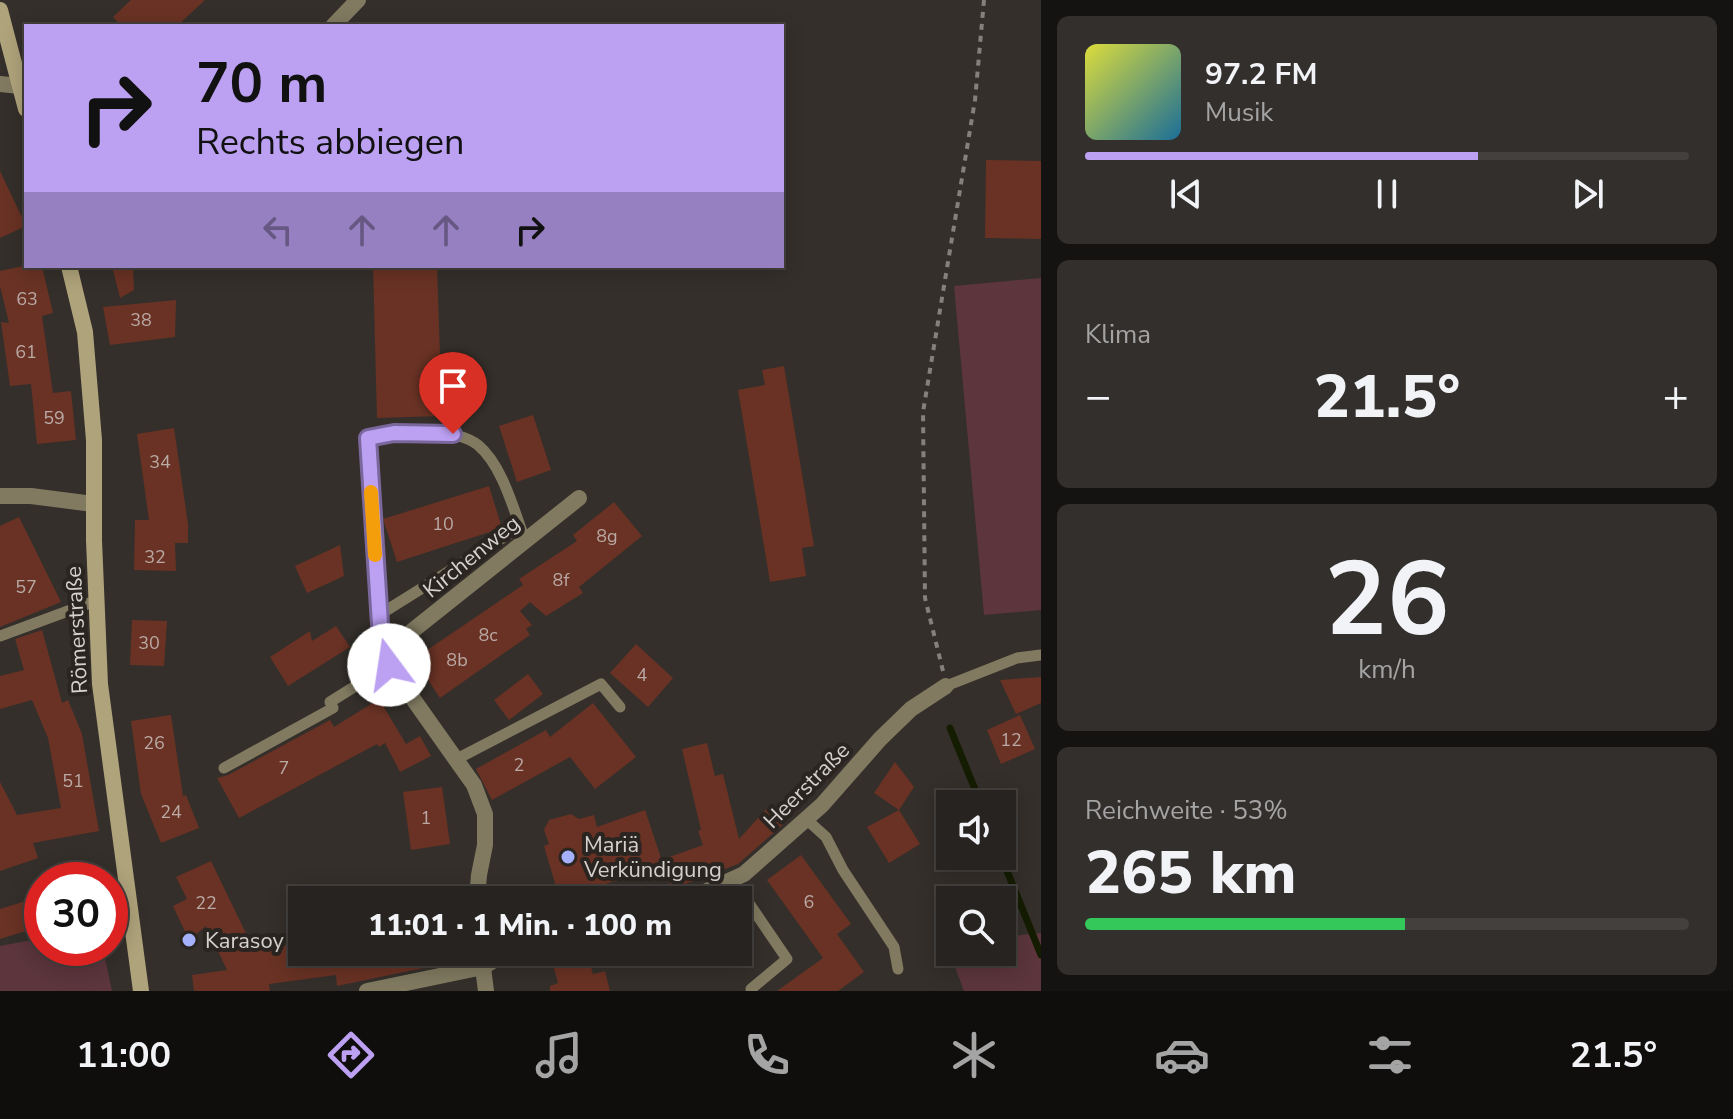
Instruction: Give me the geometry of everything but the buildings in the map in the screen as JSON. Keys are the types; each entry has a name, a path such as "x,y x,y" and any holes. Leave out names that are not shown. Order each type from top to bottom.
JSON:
{"main road":[{"path":"0,10 24,102"},
{"name":"Römerstraße","path":"69,268 85,332 94,440 95,601 103,715 141,991"}],"street":[{"path":"335,24 358,0"},
{"path":"0,84 19,86"},
{"path":"0,496 31,496 93,504"},
{"name":"Kirchenweg","path":"385,660 523,534 579,498"},
{"path":"385,660 474,785 485,814 485,845 478,886"},
{"name":"Heerstraße","path":"719,886 744,874 806,819 911,709 946,686"},
{"path":"367,991 457,966"},
{"path":"483,966 486,991"}],"lane":[{"path":"224,768 333,708 330,702 385,660 379,615 368,438 394,433 453,434 478,445 501,476 523,534 379,615"},
{"path":"0,636 95,601"},
{"path":"946,686 1017,658 1041,655"},
{"path":"455,760 601,684 620,707"},
{"path":"806,819 826,837 843,870 894,947 898,969"},
{"path":"733,880 787,959 751,989"}],"path":[{"path":"946,686 925,598 923,412 975,100 984,0"}],"shaded area":[{"path":"1041,278 1041,610 984,615 954,286"},
{"path":"1041,933 1041,991 964,991 955,966 1016,966 1016,936"},
{"path":"24,941 24,966 107,966 112,991 0,991 0,946"}],"waterway":[{"path":"950,728 975,790"},
{"path":"1007,870 1041,955"}],"slow traffic":[{"path":"371,492 375,555"}],"place":[{"name":"Mariä Verkündigung","path":"568,857"},
{"name":"Karasoy","path":"189,940"}],"route":[{"path":"389,665 382,655 368,438 394,433 453,434"}]}
